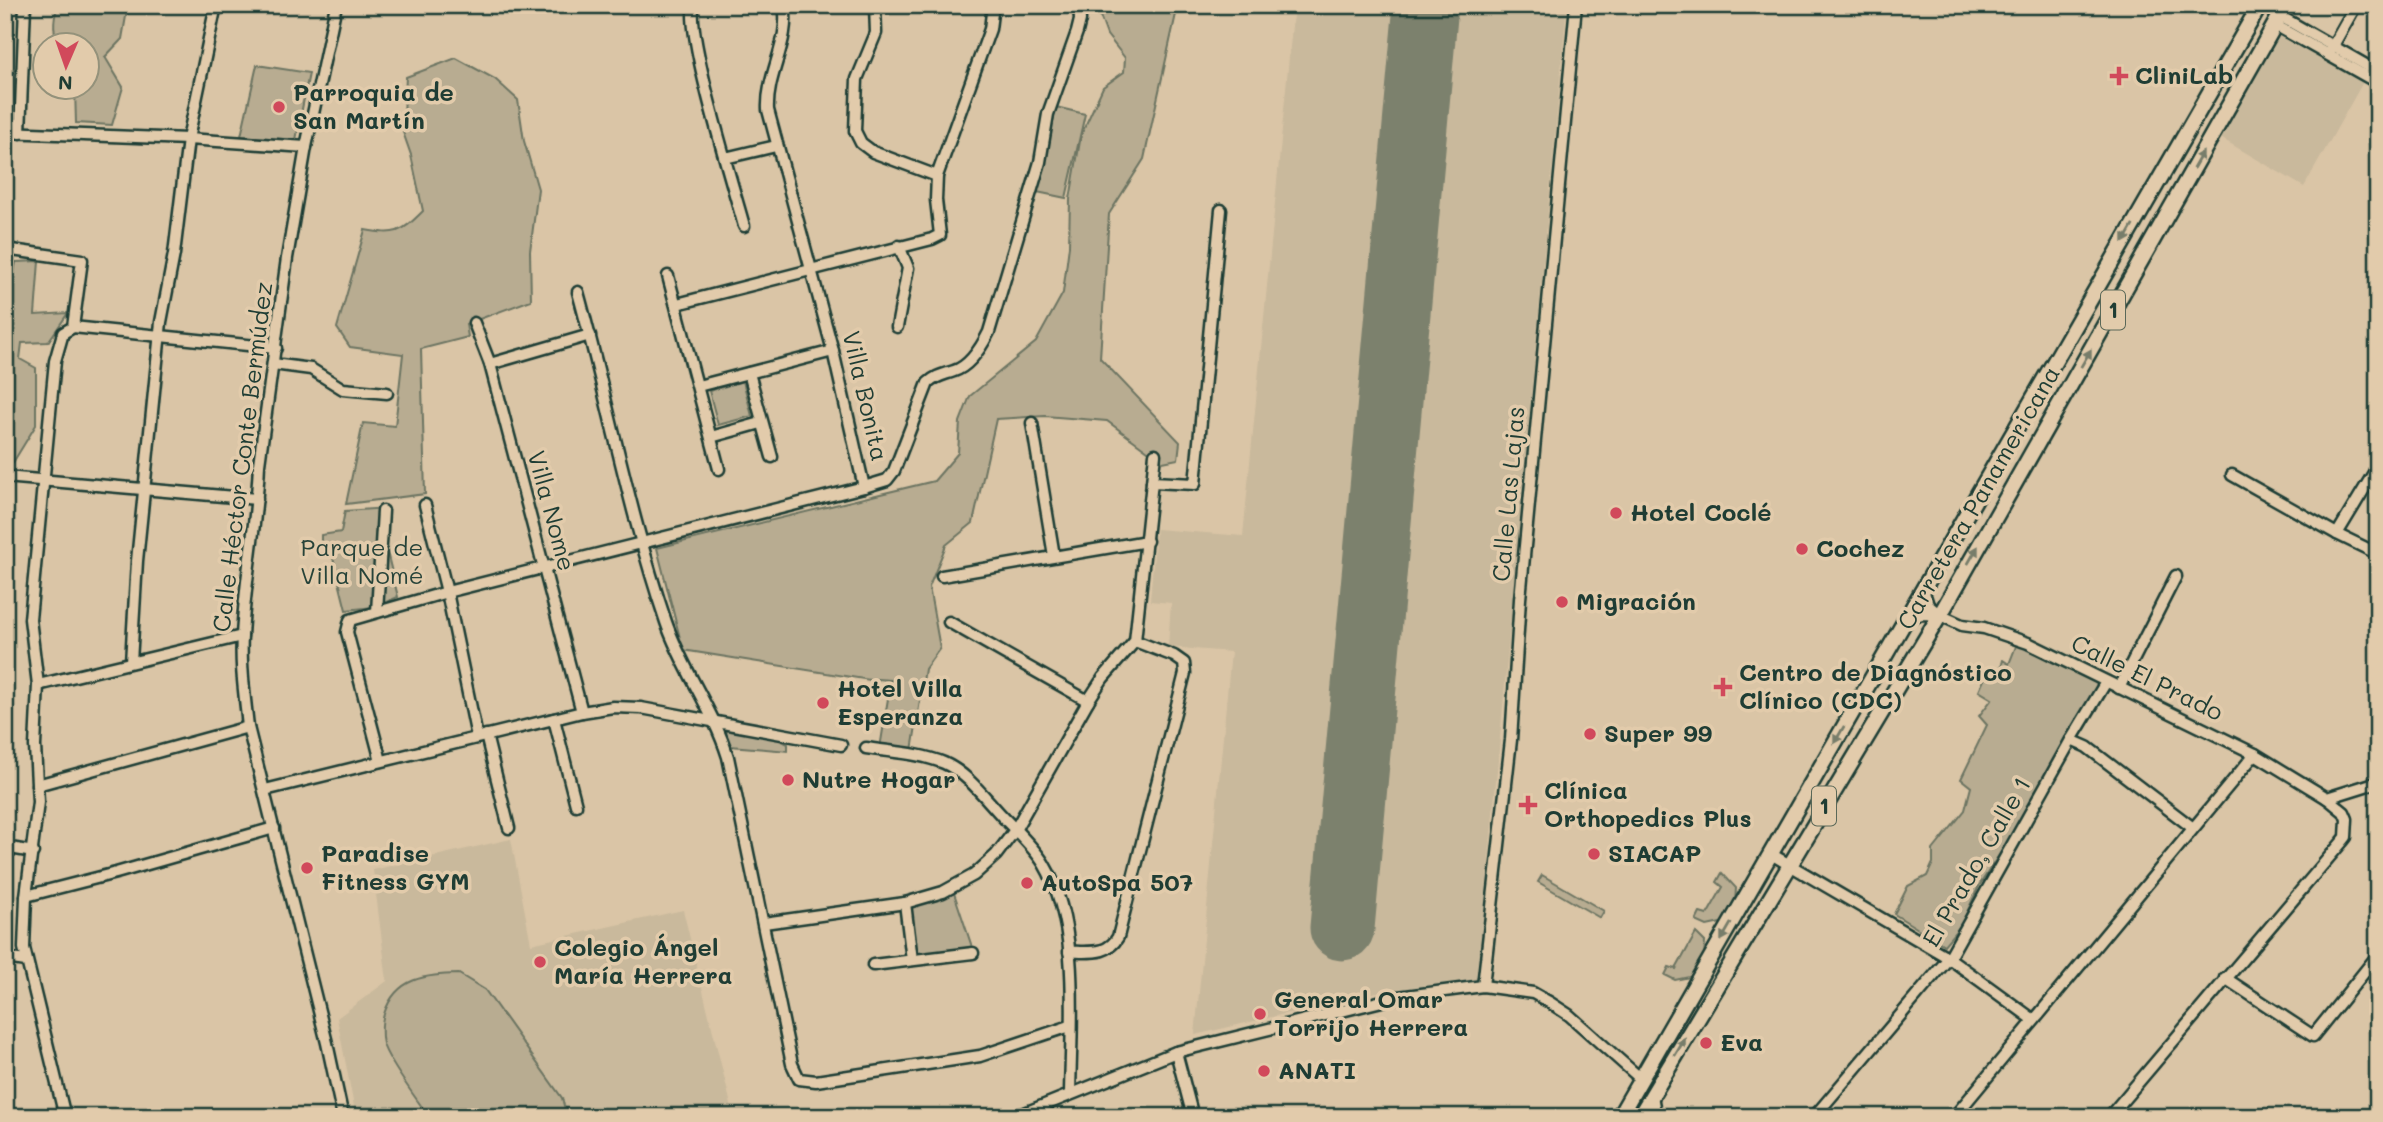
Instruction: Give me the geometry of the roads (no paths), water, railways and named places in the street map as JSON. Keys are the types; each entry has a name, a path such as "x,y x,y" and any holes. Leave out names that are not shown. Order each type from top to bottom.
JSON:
{"highway":[{"name":"Carretera Panamericana","path":"1619,1117 2246,28 2273,12"},
{"name":"Carretera Panamericana","path":"1646,1116 1652,1096 1940,615 2273,12"},
{"name":"1","path":"1709,999 1711,983 1770,881 1773,867 1771,854"},
{"path":"1646,1116 1637,1105 1647,1086 1653,1059"}],"street":[{"path":"20,133 25,5"},
{"path":"131,663 136,574 160,337 188,139 216,5"},
{"name":"Calle Héctor Conte Bermúdez","path":"336,5 306,147 287,258 259,464 242,636 243,686 248,727 343,1117"},
{"path":"694,5 692,20 706,87 744,226"},
{"name":"Villa Bonita","path":"382,761 347,632 348,623 354,618 864,487 833,351 768,110 767,94 785,30 784,5"},
{"path":"875,5 876,33 856,79 855,131 861,143 873,152 937,176"},
{"path":"677,303 932,239 940,234 936,200 937,176 990,29 993,5"},
{"path":"864,487 887,480 894,471 928,383 938,375 965,366 989,332 1040,162 1048,114 1077,33 1079,5"},
{"name":"Calle Las Lajas","path":"1483,986 1511,740 1520,599 1576,5"},
{"path":"2330,51 2356,5"},
{"path":"2273,12 2378,83"},
{"path":"2330,51 2378,72"},
{"path":"5,132 188,139 306,147"},
{"path":"725,158 776,146"},
{"path":"1152,482 1195,484 1221,210"},
{"path":"897,327 908,268 899,246"},
{"path":"5,249 82,260 73,327"},
{"path":"668,276 719,470"},
{"path":"578,292 643,543 676,649 714,720 728,757 792,1063 799,1079 816,1080 980,1056 1070,1026"},
{"name":"Villa Nome","path":"474,323 490,364 582,712"},
{"path":"65,1117 24,948 26,896 38,802 35,746 38,685 30,619 55,361 63,333 73,327 276,348"},
{"path":"490,364 590,335"},
{"path":"698,386 833,351"},
{"path":"273,364 303,367 344,388 387,393"},
{"path":"749,373 772,457"},
{"path":"711,437 761,423"},
{"path":"1032,423 1054,556"},
{"path":"764,923 905,903 943,892 974,875 996,855 1015,830 1087,701 1135,641 1155,454"},
{"path":"2337,534 2378,466"},
{"path":"2232,475 2378,554"},
{"path":"5,477 257,499"},
{"path":"425,505 481,736 509,828"},
{"path":"377,612 383,511"},
{"path":"942,576 1147,541"},
{"path":"2119,688 2176,576"},
{"path":"1923,589 1928,605 1940,615"},
{"path":"1905,620 1922,614 1940,615"},
{"name":"Calle El Prado","path":"1940,615 1962,625 1984,628 2028,643 2255,754 2327,797"},
{"path":"950,622 1087,701"},
{"path":"38,685 242,636"},
{"path":"1069,952 1103,951 1113,947 1118,937 1185,673 1184,663 1174,656 1135,641"},
{"name":"El Prado, Calle 1","path":"1814,1117 1949,958 2106,682"},
{"path":"265,790 481,736 613,707 641,708 714,720 841,745"},
{"path":"554,719 576,805"},
{"path":"37,785 248,727"},
{"path":"2071,740 2087,747 2193,828"},
{"path":"866,748 920,756 945,763 965,777 1043,862 1056,886 1064,912 1069,952 1070,1094"},
{"path":"1954,1117 2255,754"},
{"path":"2327,797 2378,782"},
{"path":"2109,1117 2346,837 2348,827 2344,812 2327,797"},
{"path":"26,896 274,828"},
{"path":"5,846 33,852"},
{"path":"1771,854 1949,958 2034,1020"},
{"path":"905,903 912,960"},
{"path":"873,965 973,953"},
{"path":"2225,978 2313,1036 2378,955"},
{"path":"5,958 26,961"},
{"path":"1016,1117 1044,1111 1070,1094 1176,1052 1398,997 1483,986 1533,993 1549,1002 1569,1015 1642,1080"},
{"path":"1176,1052 1193,1117"}],"place":[{"name":"CliniLab","path":"2119,76"},
{"name":"Parroquia de San Martín","path":"279,107"},
{"name":"Hotel Coclé","path":"1616,513"},
{"name":"Cochez","path":"1802,549"},
{"name":"Migración","path":"1562,602"},
{"name":"Centro de Diagnóstico Clínico (CDC)","path":"1723,687"},
{"name":"Hotel Villa Esperanza","path":"823,703"},
{"name":"Super 99","path":"1590,734"},
{"name":"Nutre Hogar","path":"788,780"},
{"name":"Clínica Orthopedics Plus","path":"1528,805"},
{"name":"SIACAP","path":"1594,854"},
{"name":"Paradise Fitness GYM","path":"307,868"},
{"name":"AutoSpa 507","path":"1027,883"},
{"name":"Colegio Ángel María Herrera","path":"540,962"},
{"name":"General Omar Torrijo Herrera","path":"1260,1014"},
{"name":"Eva","path":"1706,1043"},
{"name":"ANATI","path":"1264,1071"}],"park label":[{"name":"Parque de Villa Nomé","path":"362,562"}]}
